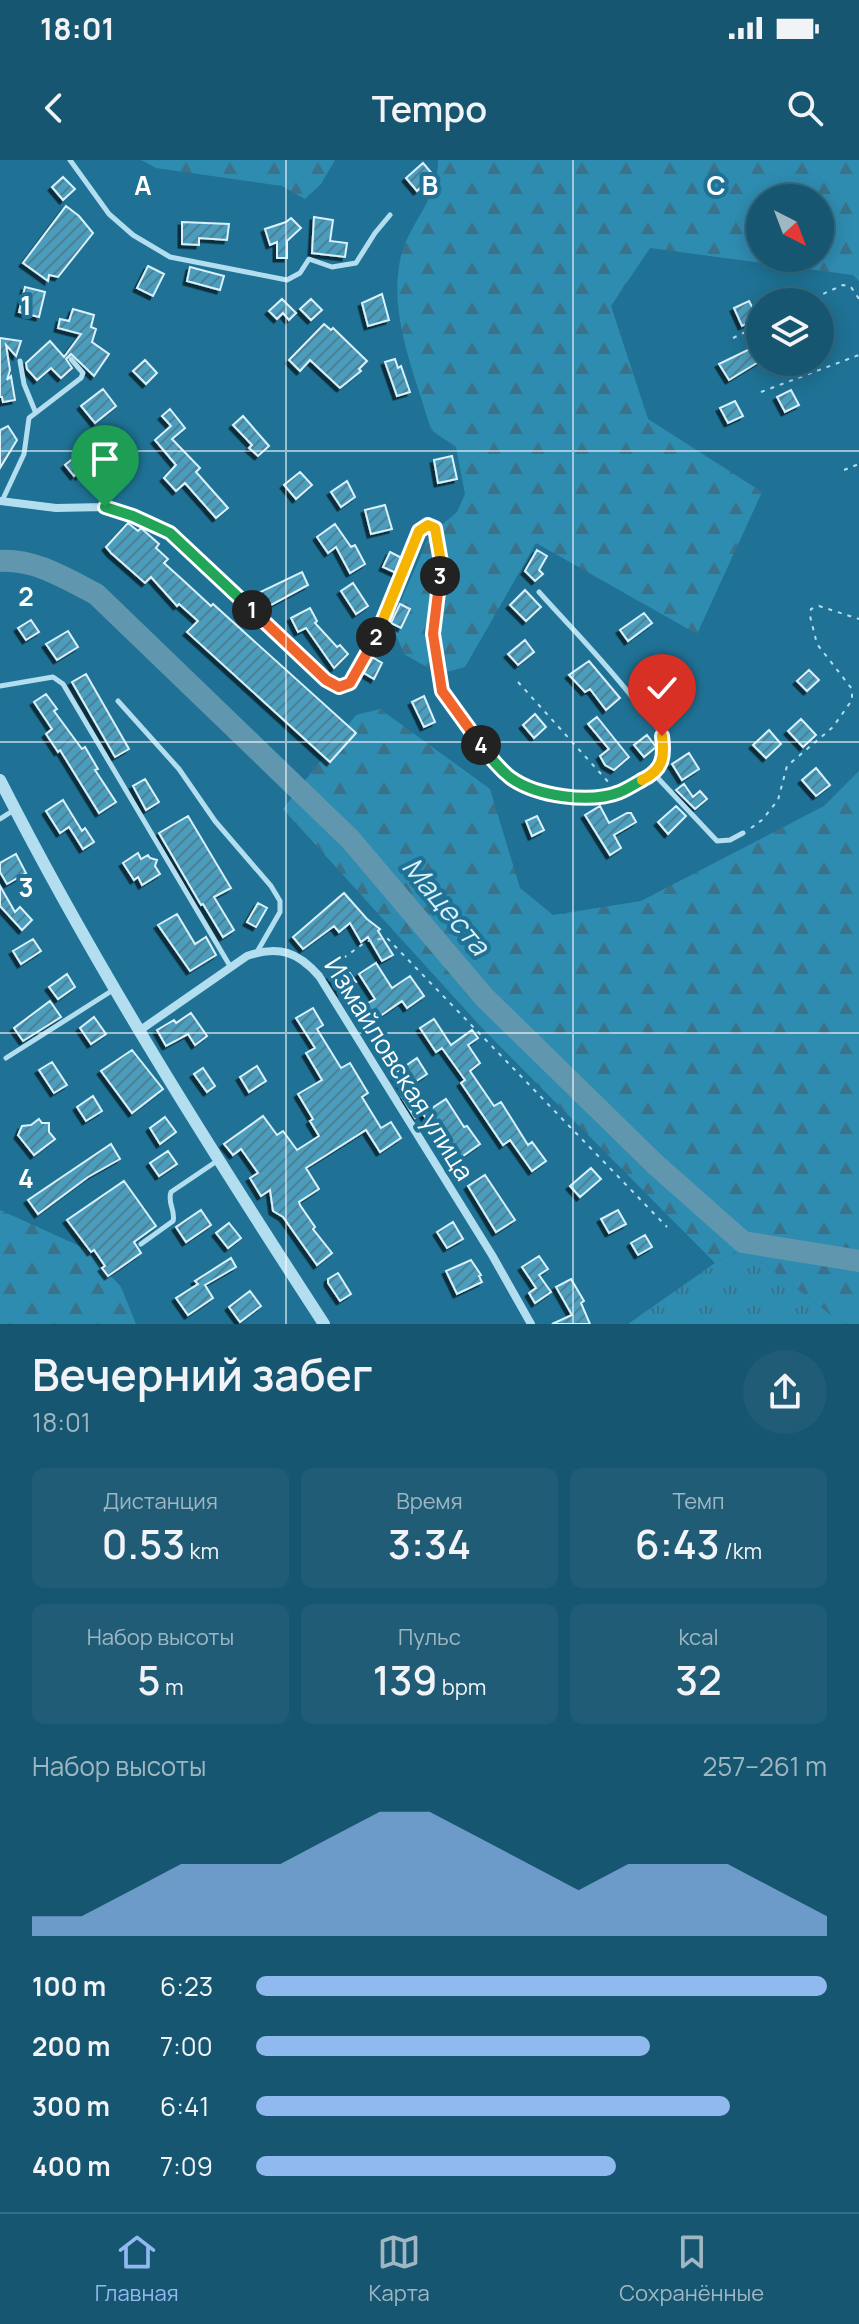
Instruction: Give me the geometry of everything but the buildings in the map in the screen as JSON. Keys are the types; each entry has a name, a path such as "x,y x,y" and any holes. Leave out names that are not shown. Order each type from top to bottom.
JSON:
{"street":[{"path":"1,501 56,508 105,507 170,533 326,680 339,687"},
{"path":"0,780 60,895 139,1031 324,1324"},
{"name":"Измайловская улица","path":"139,1031 230,966 255,954 292,952 304,959 319,976 492,1255 531,1324"}],"lane":[{"path":"70,160 109,214 133,235 170,257 251,274 287,280 300,273 309,259 332,267 356,263 390,215"},
{"path":"1,501 24,454 29,418 81,378 83,373 71,359"},
{"path":"20,361 24,384 35,411"},
{"path":"339,687 350,683 372,647 419,531 428,525 435,528 441,562 433,634 436,660 442,691 457,714 496,765 512,779 556,796 618,793 654,774 664,752 662,736 614,673 539,592"},
{"path":"0,686 53,677 63,684 230,966"},
{"path":"118,701 179,769 215,821 276,894 280,912 255,954"},
{"path":"654,774 717,841 730,840 743,833"},
{"path":"0,819 15,809"},
{"path":"6,1058 114,989"},
{"path":"141,1244 173,1221 175,1215 169,1198 171,1192 218,1160"}],"path":[{"path":"834,289 843,285 851,287 859,299"},
{"path":"733,338 746,332"},
{"path":"761,392 859,355"},
{"path":"844,470 859,464"},
{"path":"743,833 762,820 778,800 787,766 833,727 852,700 852,689 817,644 811,609 819,606 859,619"},
{"path":"518,682 618,793"},
{"path":"319,976 367,941 387,938 667,1227"}],"green space":[{"path":"141,160 335,160 321,184 305,199 282,186 156,168"},
{"path":"438,160 859,160 859,281 853,275 830,272 834,272 834,184 746,184 746,261 650,248 611,306 648,419 762,492 697,634 536,543 465,667 439,674 404,654 391,623 430,535 457,512 465,494 456,447 431,430 400,322 398,278 401,256 433,187"},
{"path":"380,709 490,789 520,888 553,915 641,901 824,806 859,771 859,1324 843,1324 743,1248 715,1263 483,1029 283,809 356,715"},
{"path":"0,1210 86,1249 121,1287 136,1324 0,1324"},
{"path":"743,1248 843,1324 628,1324 715,1263"}],"waterway":[{"name":"Мацеста","path":"0,561 38,566 96,594 350,839 484,997 656,1165 743,1242 859,1261"}],"route":[{"path":"105,507 170,533 326,680 339,687 350,683 372,647 419,531 428,525 435,528 441,562 433,634 442,691 496,765 512,779 556,796 618,793 654,774 664,752 662,736"}]}
